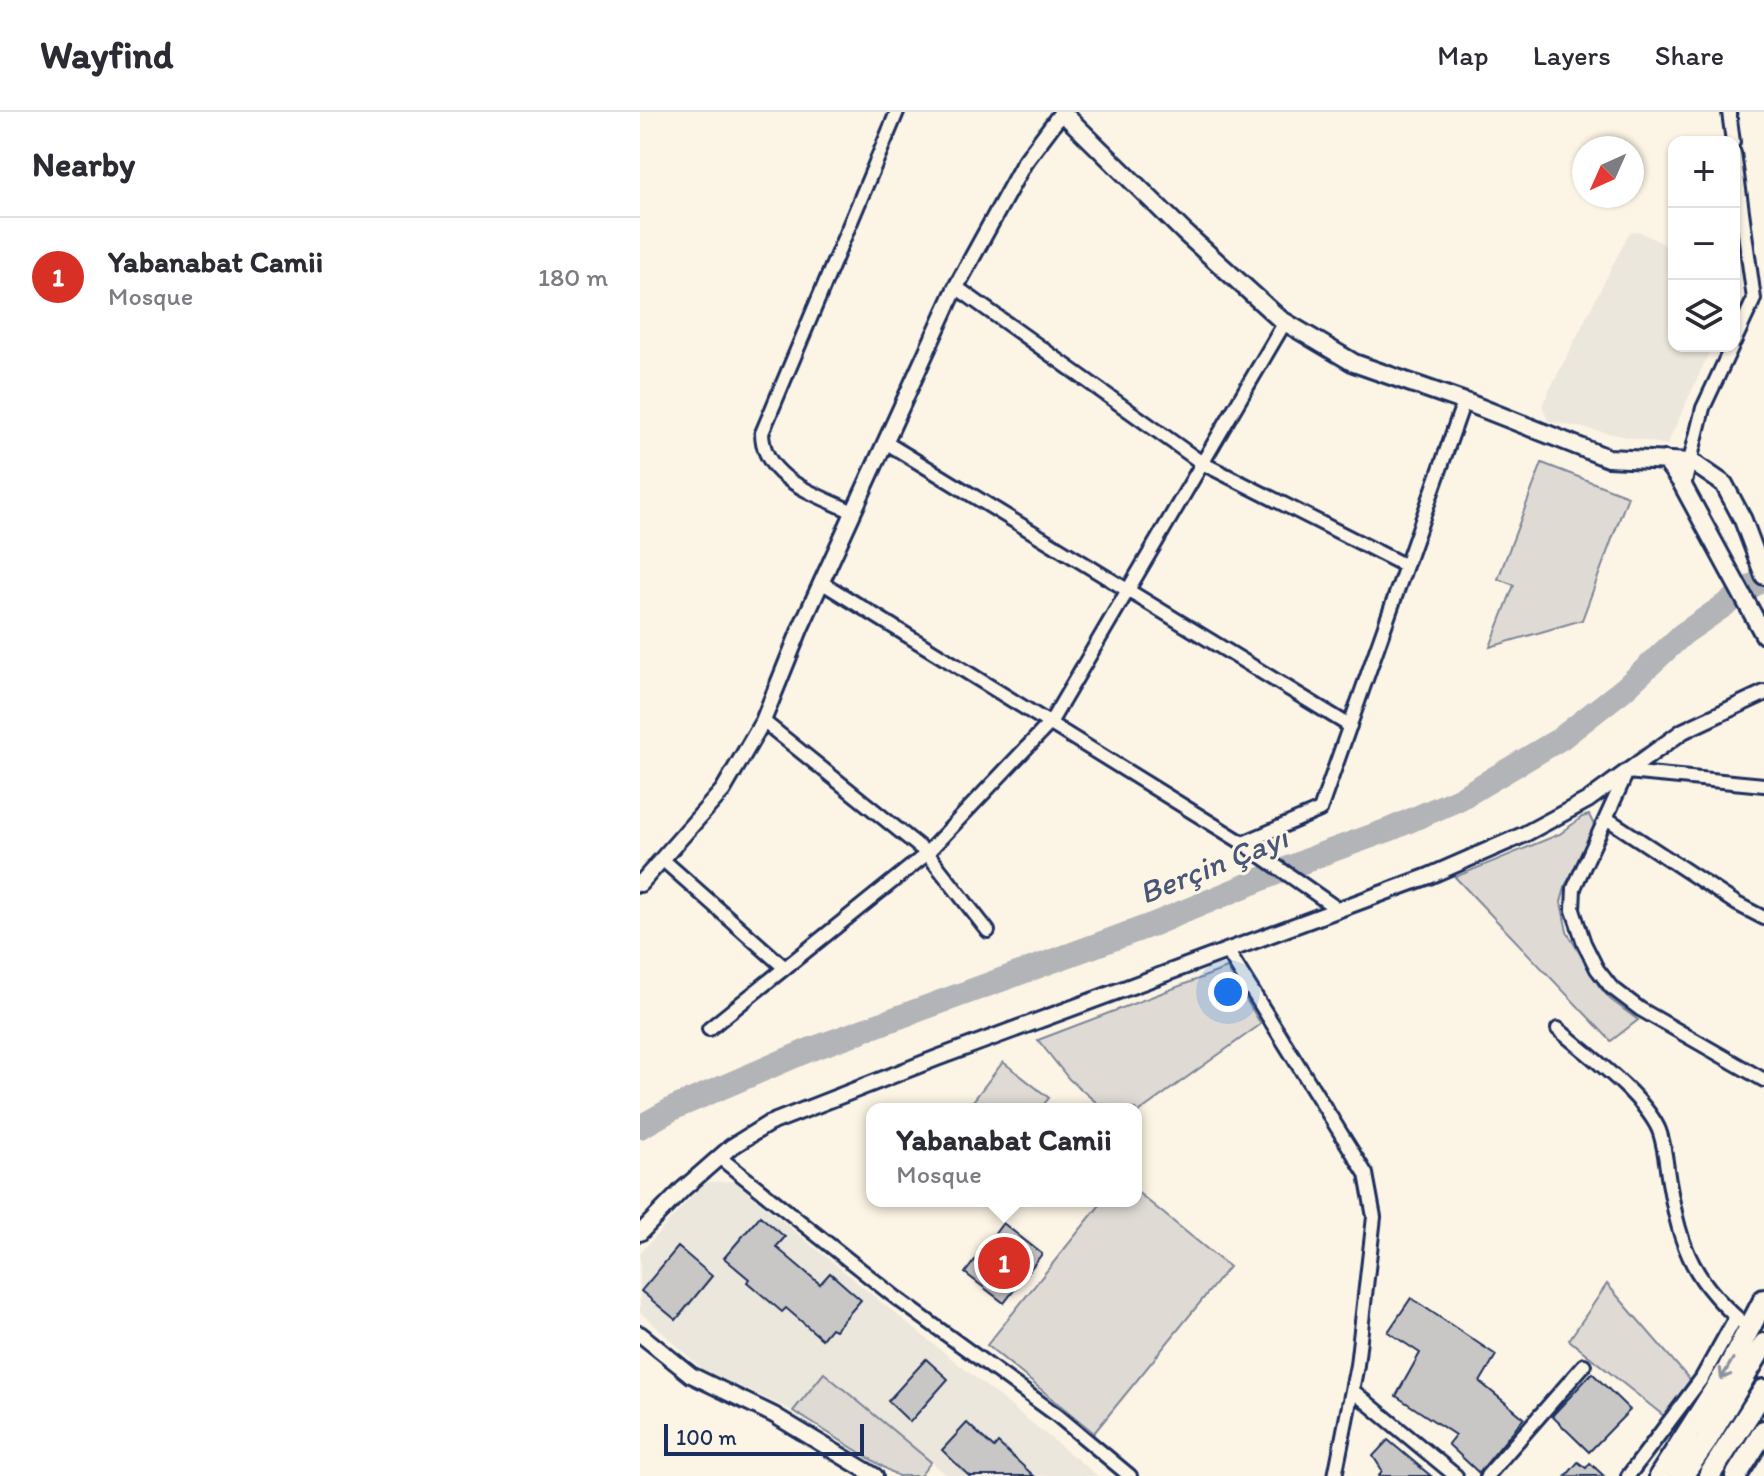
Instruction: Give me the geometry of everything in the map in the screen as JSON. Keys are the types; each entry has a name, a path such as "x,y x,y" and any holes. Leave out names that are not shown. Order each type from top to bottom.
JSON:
{"highway":[{"path":"1660,1476 1727,1371 1742,1323 1764,1300"},
{"path":"1682,1476 1764,1344"},
{"path":"1709,1476 1764,1390"},
{"path":"1736,1476 1764,1431"}],"main road":[{"path":"1062,112 1184,232 1285,322 1354,363 1464,401 1608,458 1692,462 1724,484 1743,520 1764,576"},
{"path":"1665,460 1684,486 1764,635"}],"street":[{"path":"853,512 779,473 764,451 762,433 897,112"},
{"path":"640,884 723,790 763,721 821,582 956,287 1024,163 1062,112"},
{"path":"1729,112 1732,136"},
{"path":"1740,197 1754,299 1740,329"},
{"path":"956,287 1202,463 1406,566"},
{"path":"709,1029 927,853 1050,723 1285,322"},
{"path":"1684,486 1703,408 1729,352"},
{"path":"1247,845 1320,810 1464,401"},
{"path":"885,442 1350,726"},
{"path":"821,582 1247,845 1336,908"},
{"path":"640,1233 719,1157 768,1124 937,1058 1228,952 1336,908 1429,876 1523,835 1588,800 1683,731 1764,693"},
{"path":"763,721 927,853 988,931"},
{"path":"1627,772 1764,785"},
{"path":"1627,772 1574,888 1573,910 1584,943 1597,969 1611,987 1640,1009 1764,1080"},
{"path":"1606,818 1737,904 1764,918"},
{"path":"662,859 785,968"},
{"path":"1228,952 1366,1174 1374,1217 1353,1391 1335,1476"},
{"path":"1558,1029 1650,1114 1660,1132 1677,1230 1694,1268 1712,1294 1742,1323 1628,1476"},
{"path":"719,1157 895,1297 1058,1416 1130,1476"},
{"path":"640,1334 691,1375 774,1415 875,1476"},
{"path":"1487,1476 1584,1365"},
{"path":"1353,1391 1456,1476"}],"shaded area":[{"path":"1639,231 1668,247 1668,352 1709,352 1667,445 1548,421 1542,405 1629,233"},
{"path":"1542,463 1628,496 1582,620 1490,647 1514,585 1498,579"},
{"path":"1589,815 1594,825 1589,847 1566,884 1561,902 1567,932 1599,986 1610,999 1638,1020 1611,1041 1455,877 1560,834"},
{"path":"1227,968 1261,1024 1142,1110 1142,1103 1097,1103 1069,1079 1038,1040"},
{"path":"1003,1062 1049,1098 1045,1103 972,1103"},
{"path":"734,1181 1098,1476 948,1476 825,1373 793,1411 702,1369 640,1312 640,1253 705,1182"},
{"path":"1142,1196 1229,1267 1094,1433 987,1345 1098,1207 1142,1207"},
{"path":"1607,1284 1690,1380 1664,1416 1569,1340"},
{"path":"824,1373 931,1462 920,1476 898,1476 793,1411"}],"building":[{"path":"760,1216 785,1237 776,1247 820,1284 830,1273 861,1300 835,1330 831,1328 822,1339 786,1308 782,1312 724,1258"},
{"path":"1003,1223 1042,1254 1004,1303 965,1273"},
{"path":"678,1247 712,1276 676,1320 641,1291"},
{"path":"1411,1298 1496,1355 1480,1382 1524,1418 1479,1473 1448,1444 1455,1435 1396,1396 1420,1353 1388,1332"},
{"path":"926,1359 948,1379 910,1422 888,1401"},
{"path":"1592,1373 1630,1410 1589,1452 1552,1416"},
{"path":"967,1423 994,1448 998,1443 1034,1476 969,1476 942,1450"},
{"path":"1388,1440 1431,1476 1379,1476 1382,1470 1373,1456"},
{"path":"1578,1462 1586,1468 1590,1463 1604,1476 1566,1476"}],"waterway":[{"name":"Berçin Çayı","path":"640,1127 674,1108 809,1050 1154,924 1459,799 1560,739 1624,689 1683,634 1764,578"}],"place":[{"name":"Yabanabat Camii","path":"1004,1263"}]}
